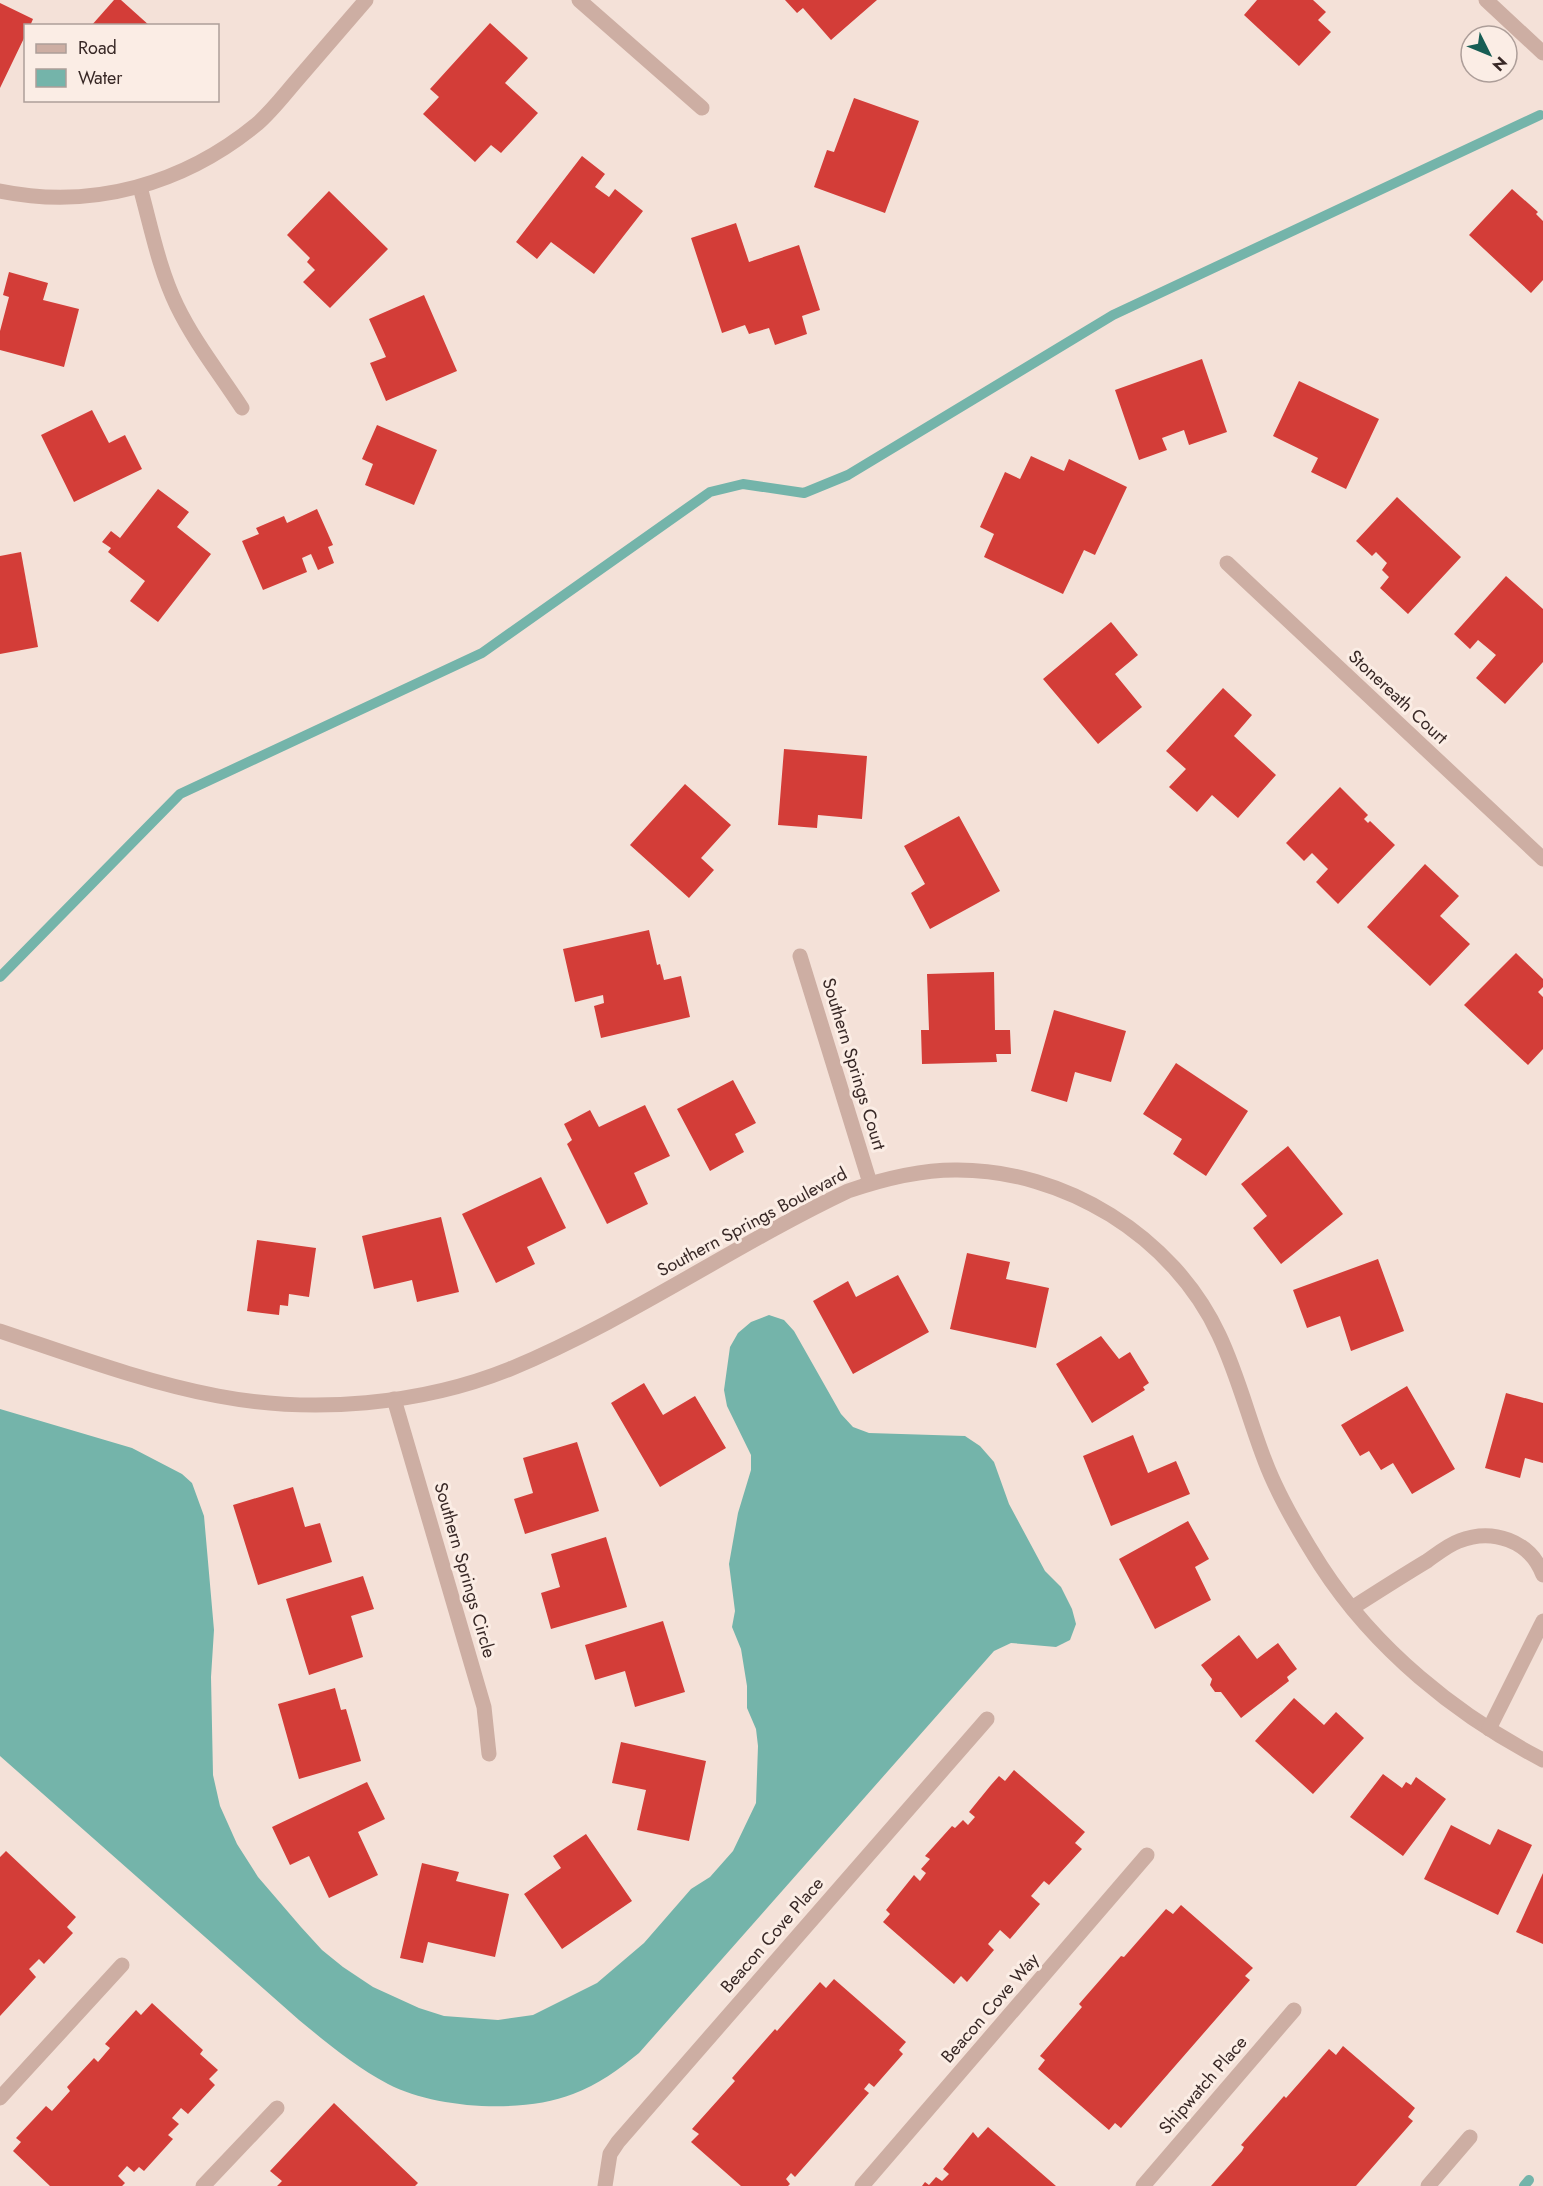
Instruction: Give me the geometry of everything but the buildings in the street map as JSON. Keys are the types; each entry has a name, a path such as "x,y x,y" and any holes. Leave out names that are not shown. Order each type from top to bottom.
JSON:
{"street":[{"path":"0,191 74,198 140,187 175,175 212,155 258,123 366,0"},
{"path":"579,0 702,108"},
{"path":"1486,0 1543,53"},
{"path":"140,187 159,256 176,304 192,335 242,408"},
{"name":"Stonereath Court","path":"1227,563 1543,859"},
{"name":"Southern Springs Court","path":"800,956 870,1183"},
{"name":"Southern Springs Boulevard","path":"0,1332 148,1379 219,1396 324,1404 394,1399 444,1389 508,1369 570,1341 828,1200 870,1183 904,1175 955,1170 1023,1178 1089,1203 1145,1240 1191,1290 1211,1321 1277,1488 1322,1568 1352,1608 1389,1648 1429,1685 1489,1729 1543,1760"},
{"name":"Southern Springs Circle","path":"394,1399 484,1707 489,1754"},
{"path":"1352,1608 1457,1542 1486,1534 1508,1539 1523,1548 1540,1566 1543,1575"},
{"path":"1489,1729 1543,1621"},
{"name":"Beacon Cove Place","path":"605,2186 610,2154 618,2142 987,1719"},
{"name":"Beacon Cove Way","path":"862,2186 1147,1855"},
{"path":"0,2098 122,1965"},
{"name":"Shipwatch Place","path":"1143,2186 1294,2010"},
{"path":"203,2186 277,2108"},
{"path":"1428,2186 1470,2137"}],"water":[{"path":"769,1315 784,1320 794,1331 841,1414 853,1427 869,1433 965,1436 980,1446 994,1462 1009,1504 1045,1571 1061,1587 1072,1609 1076,1624 1070,1640 1056,1647 1011,1643 994,1651 639,2053 600,2081 573,2094 552,2100 505,2106 480,2106 430,2099 388,2084 353,2062 299,2020 0,1756 0,1409 132,1448 182,1474 192,1483 204,1516 214,1630 211,1677 213,1775 220,1806 237,1844 258,1877 322,1950 373,1987 419,2008 444,2016 498,2020 533,2015 597,1983 644,1943 691,1889 710,1877 733,1851 756,1803 758,1746 756,1729 747,1708 747,1686 741,1649 732,1627 735,1611 729,1564 738,1513 751,1470 751,1455 727,1406 724,1390 730,1347 738,1333 751,1322"}],"waterway":[{"path":"0,977 180,794 482,653 710,492 743,484 804,493 848,475 1113,315 1540,115"},
{"path":"1524,2186 1529,2180"}]}
